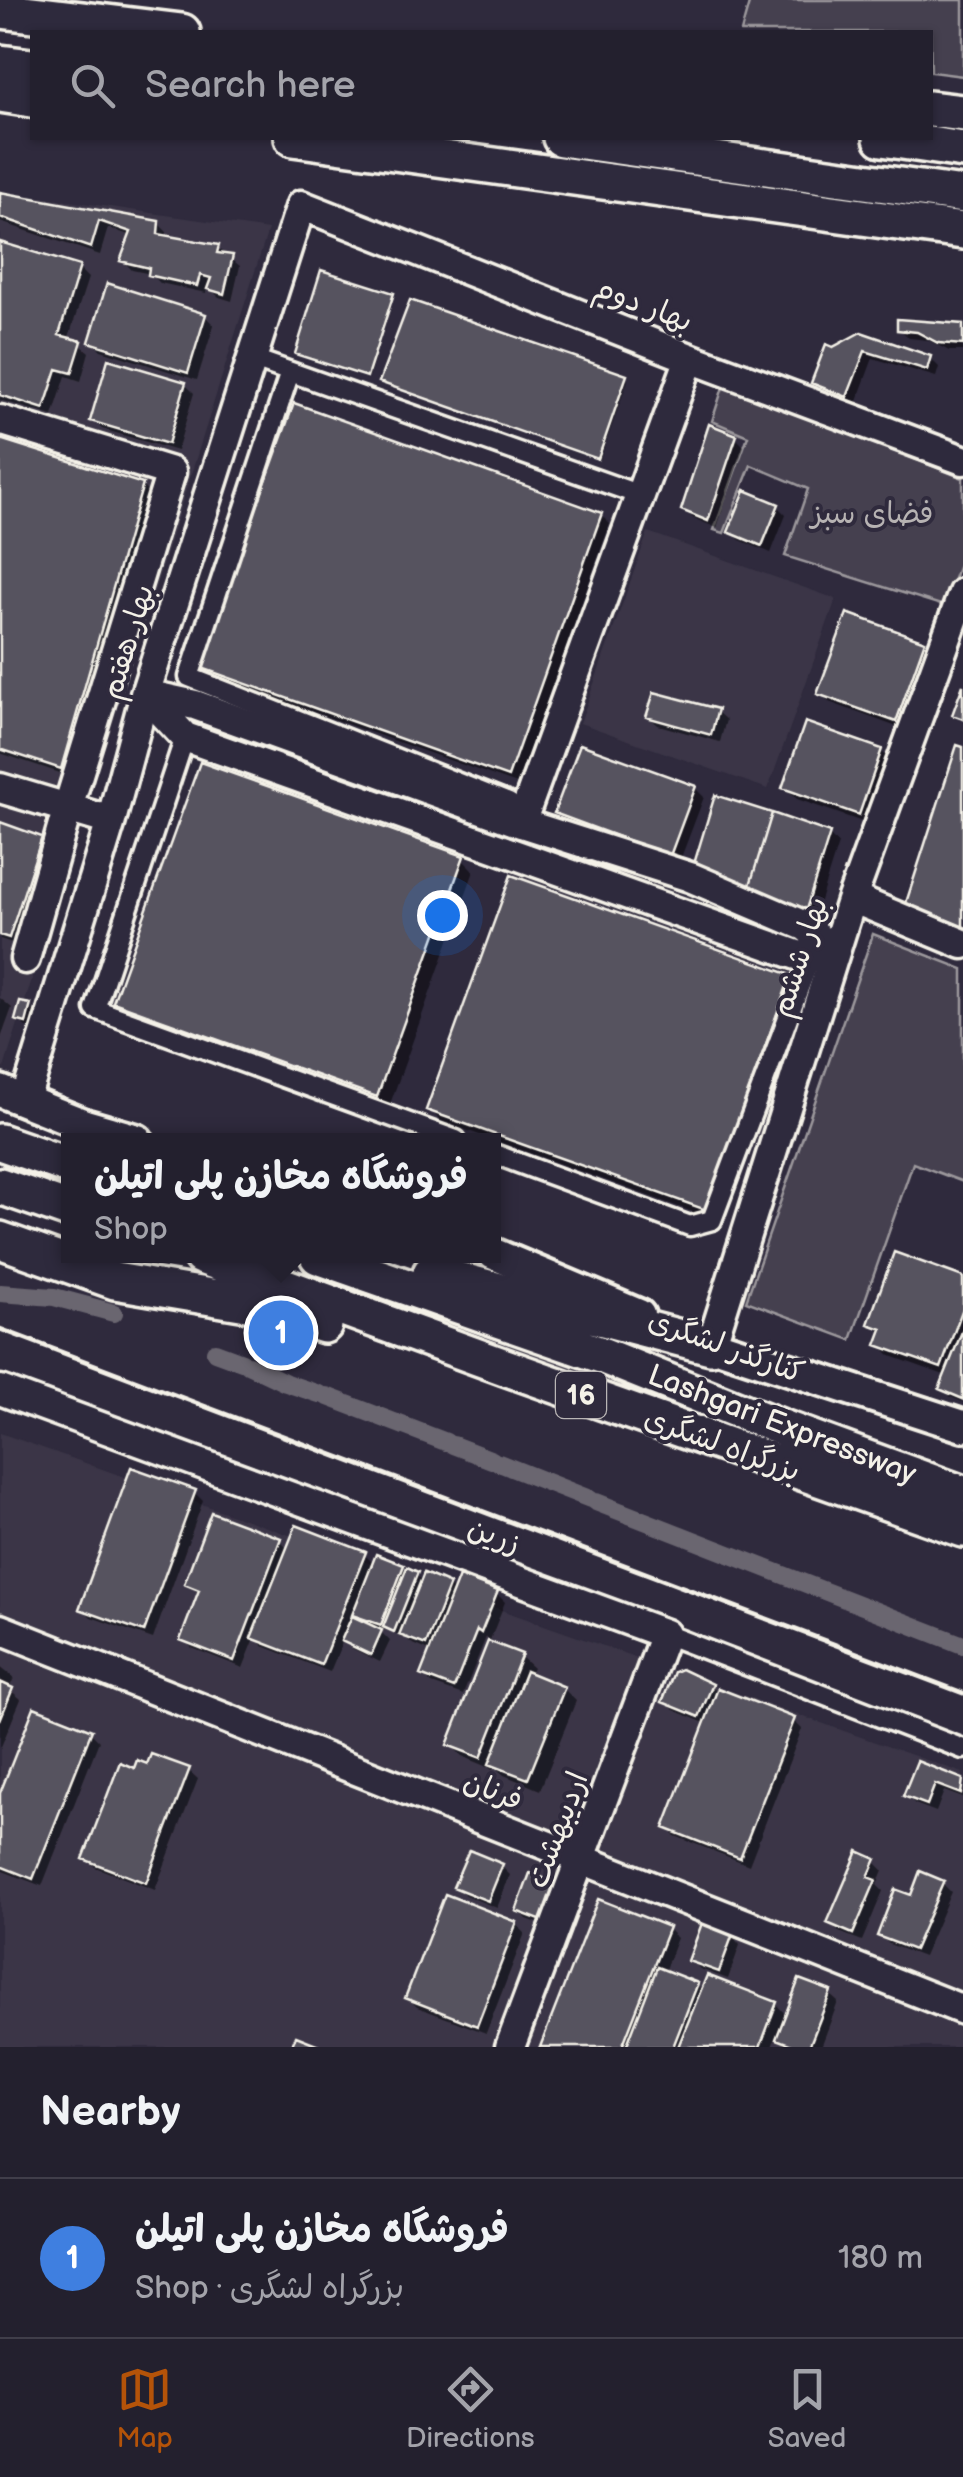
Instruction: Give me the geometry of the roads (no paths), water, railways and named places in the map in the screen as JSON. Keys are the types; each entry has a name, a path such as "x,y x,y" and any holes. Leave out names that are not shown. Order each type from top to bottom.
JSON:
{"highway":[{"path":"0,10 165,30"},
{"path":"0,62 30,67"},
{"path":"0,94 30,98"},
{"path":"933,109 963,113"},
{"path":"307,140 963,231"},
{"path":"575,140 963,195"},
{"path":"896,140 963,150"},
{"path":"0,1142 61,1164"},
{"path":"0,1186 61,1208"},
{"path":"0,1240 61,1262"},
{"path":"65,1263 115,1281 271,1307 435,1356 505,1367"},
{"name":"بزرگراه لشگری","path":"220,1263 963,1529"},
{"name":"Lashgari Expressway","path":"338,1263 601,1355 785,1429 963,1494"},
{"path":"387,1263 710,1346"}],"main road":[{"path":"13,1096 113,1133"},
{"name":"کنارگذر لشگری","path":"501,1257 710,1346 963,1426"}],"street":[{"name":"بهار هفتم","path":"13,1096 111,822 145,694 301,205"},
{"name":"بهار دوم","path":"301,205 963,460"},
{"path":"250,358 640,494"},
{"path":"522,824 690,358"},
{"path":"290,372 189,676 509,803 522,824"},
{"path":"0,420 171,472 25,959"},
{"name":"بهار ششم","path":"710,1346 852,898 963,593"},
{"path":"145,694 185,737 797,955 811,956"},
{"path":"145,694 195,705 522,824 690,877 816,934 818,942 712,1220 690,1226 501,1157"},
{"path":"185,737 95,1008 437,1133"},
{"path":"0,788 111,822"},
{"path":"852,898 963,944"},
{"name":"زرین","path":"0,1390 665,1634 963,1748"},
{"name":"فرنان","path":"0,1629 963,2010"},
{"name":"اردیبهشت","path":"510,2047 665,1634"}],"waterway":[{"path":"0,1293 54,1297 114,1313"},
{"path":"215,1352 242,1362"},
{"path":"248,1365 319,1394"},
{"path":"326,1396 446,1442"},
{"path":"453,1445 492,1460"},
{"path":"499,1463 590,1499"},
{"path":"596,1502 963,1645"}],"railway":[{"path":"0,1329 963,1693"}],"place":[{"name":"فروشگاه مخازن پلی اتیلن","path":"281,1333"}],"park label":[{"name":"فضای سبز","path":"872,514"}]}
